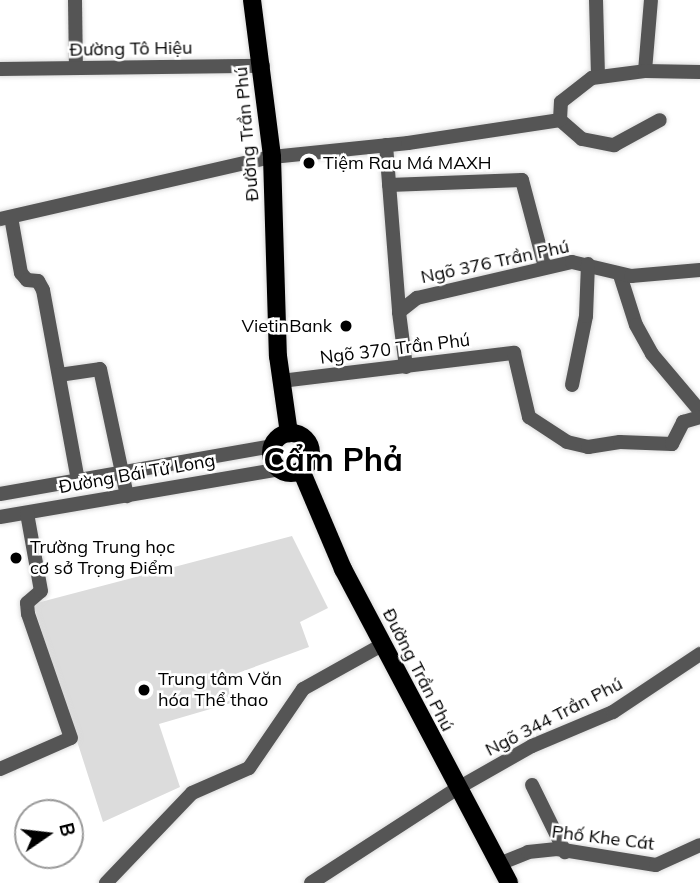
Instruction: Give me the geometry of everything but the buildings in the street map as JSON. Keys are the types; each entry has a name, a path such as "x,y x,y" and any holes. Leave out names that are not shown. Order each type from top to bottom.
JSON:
{"main road":[{"name":"Đường Trần Phú","path":"252,0 263,66 271,157 281,381 289,433"},
{"path":"289,433 304,438 310,450 301,470 280,469 272,460 272,446 289,433"},
{"name":"Đường Trần Phú","path":"301,470 382,645 509,883"}],"street":[{"path":"75,0 76,68"},
{"path":"596,0 598,77"},
{"path":"645,71 651,0"},
{"name":"Đường Tô Hiệu","path":"0,69 263,66"},
{"path":"560,120 561,102 569,93 598,77 645,71 700,72"},
{"path":"78,481 43,290 38,281 27,280 21,273 5,218 271,157 386,145 560,120 582,139 614,145 660,120"},
{"path":"386,145 406,368"},
{"path":"389,185 522,180 545,267"},
{"name":"Ngõ 376 Trần Phú","path":"399,312 416,298 572,261 620,275 700,270"},
{"path":"572,385 586,316 588,264"},
{"path":"620,275 636,325 652,354 700,411"},
{"name":"Ngõ 370 Trần Phú","path":"281,381 514,354 529,417 567,442 587,447 620,442 673,444 683,422 700,417"},
{"path":"59,375 100,369 127,496"},
{"name":"Đường Bái Tử Long","path":"0,494 272,446"},
{"name":"Đường Bái Tử Long","path":"0,517 280,469"},
{"path":"0,769 71,738 28,614 27,603 41,591 27,513"},
{"path":"106,883 192,793 249,768 303,689 382,645"},
{"name":"Ngõ 344 Trần Phú","path":"311,883 458,788 532,746 612,712 700,654"},
{"path":"532,785 565,852"},
{"name":"Phố Khe Cát","path":"499,864 528,852 565,852 656,865 700,845"}],"shaded area":[{"name":"Trung tâm Văn hóa Thể thao","path":"292,536 328,608 300,622 309,647 227,677 231,703 159,724 180,787 103,822 33,604"}],"place":[{"name":"Tiệm Rau Má MAXH","path":"309,163"},
{"name":"VietinBank","path":"346,326"},
{"name":"Trường Trung học cơ sở Trọng Điểm","path":"16,558"},
{"name":"Trung tâm Văn hóa Thể thao","path":"144,690"}],"district":[{"name":"Cẩm Phả","path":"333,459"}]}
